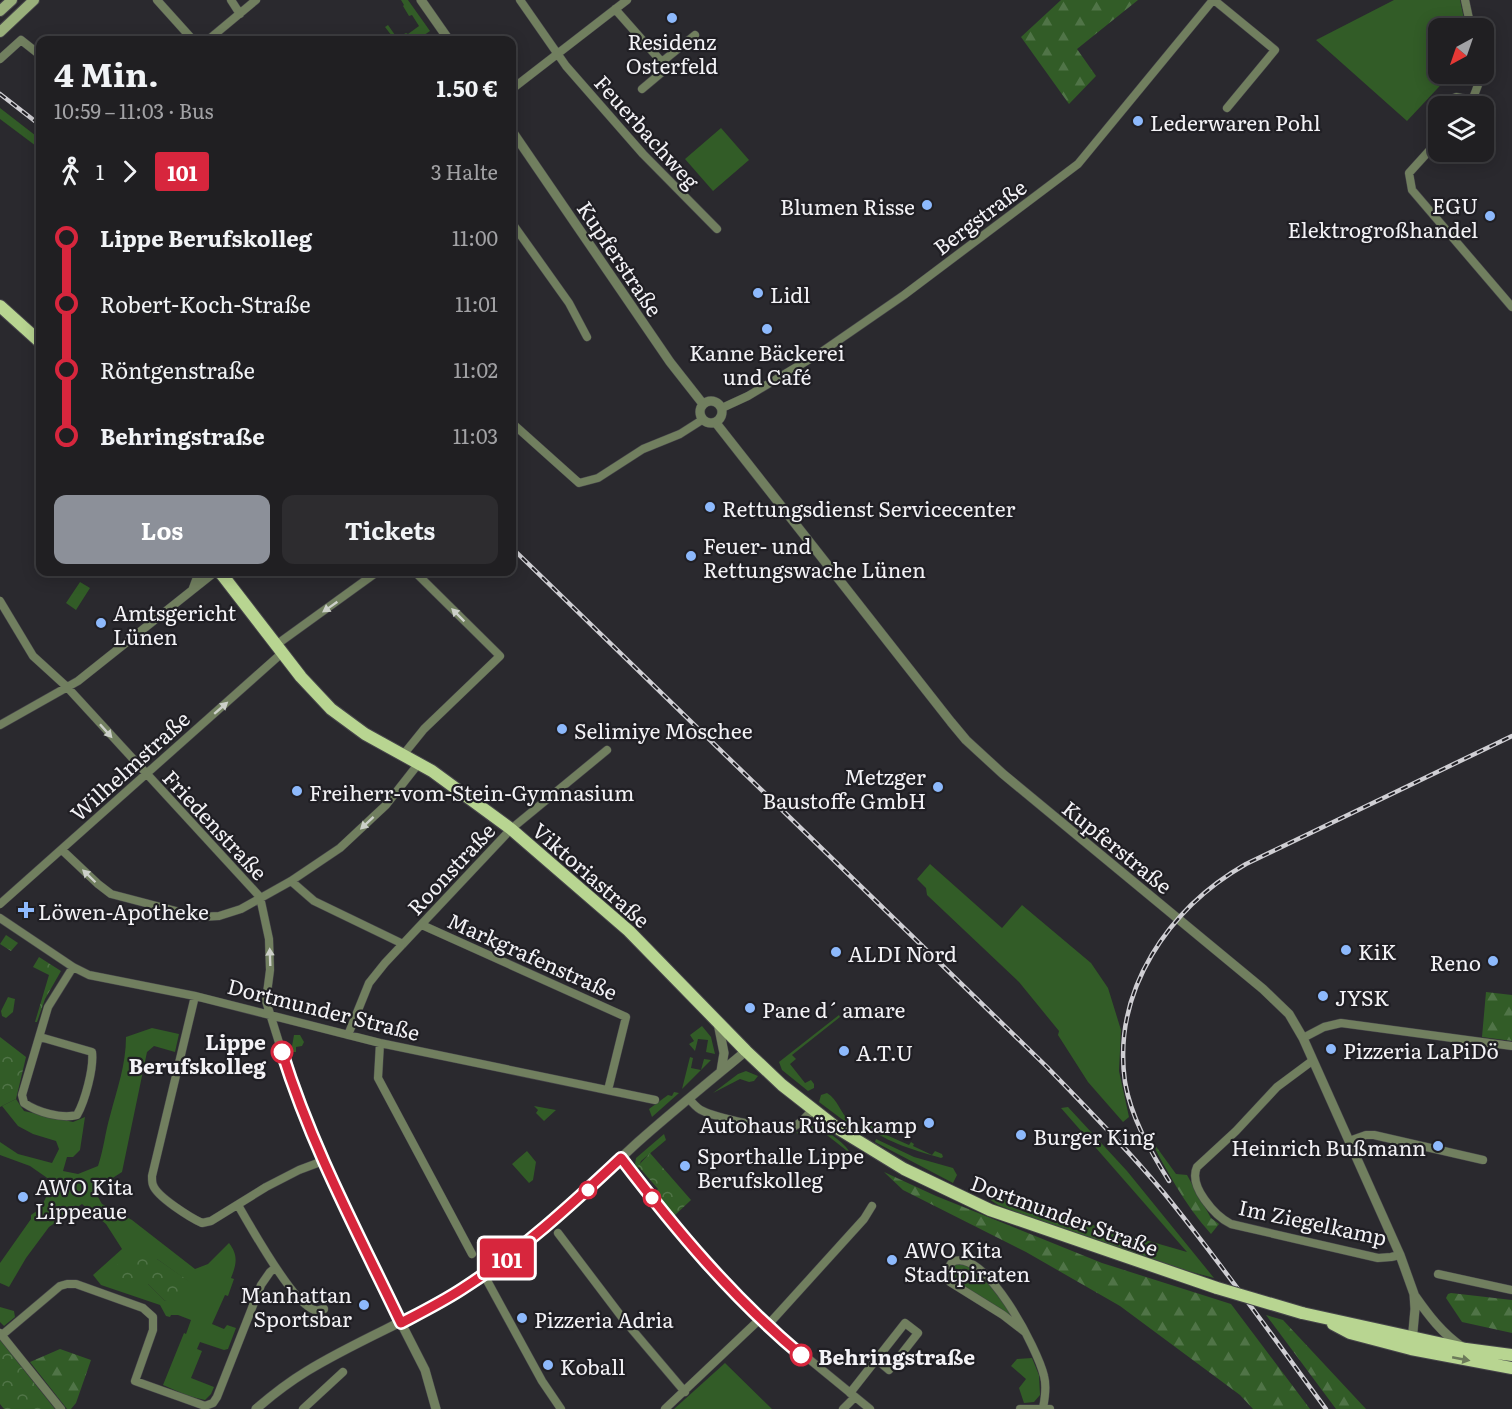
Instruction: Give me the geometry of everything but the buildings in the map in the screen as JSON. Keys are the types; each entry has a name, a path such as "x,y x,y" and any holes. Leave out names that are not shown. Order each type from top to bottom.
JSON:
{"main road":[{"path":"0,11 12,0"},
{"path":"0,32 34,0"},
{"path":"0,306 36,338"},
{"name":"Viktoriastraße","path":"223,576 301,677 331,709 365,734 446,780 511,829 629,931 746,1051"},
{"name":"Dortmunder Straße","path":"746,1051 813,1109 853,1138 878,1154 958,1196 1020,1221 1217,1288 1412,1343 1512,1368"},
{"name":"Dortmunder Straße","path":"1412,1343 1512,1355"}],"street":[{"path":"157,0 189,36"},
{"path":"231,0 240,14"},
{"path":"213,36 256,0"},
{"path":"422,0 446,36"},
{"name":"Feuerbachweg","path":"520,0 566,66 643,154 717,229"},
{"path":"516,86 627,0"},
{"path":"1213,0 1275,50 1227,108"},
{"name":"Bergstraße","path":"722,408 748,396 820,353 904,295 1078,165 1213,0"},
{"path":"1465,0 1469,18"},
{"path":"615,9 667,68 642,89"},
{"path":"663,62 695,35"},
{"path":"0,59 21,39 36,52"},
{"name":"Kupferstraße","path":"516,137 670,362 703,404"},
{"path":"1428,152 1409,173 1412,190 1512,307"},
{"path":"516,229 569,303 587,337"},
{"path":"714,401 722,408 722,415 716,423 708,424 702,420 699,411 703,404 714,401"},
{"path":"516,427 579,483 598,478 643,449 680,434 702,420"},
{"name":"Kupferstraße","path":"716,423 966,740 1003,774 1277,1001 1289,1014 1303,1038 1401,1255 1414,1294 1412,1343"},
{"path":"193,589 198,576"},
{"path":"0,725 67,687 210,576"},
{"name":"Wilhelmstraße","path":"0,904 146,775 279,649 372,576"},
{"path":"403,754 424,729 500,656 419,576"},
{"name":"Friedenstraße","path":"0,601 33,656 67,687 260,897 269,939 270,970 266,1001 270,1015 305,1120 401,1323"},
{"name":"Roonstraße","path":"348,1035 369,982 403,944 511,829 607,750"},
{"path":"62,850 111,894 199,917 219,916 241,909 291,881 340,848 386,805 419,763"},
{"path":"291,881 314,901 403,944"},
{"name":"Dortmunder Straße","path":"0,918 73,967 89,975 195,996 380,1044 655,1100"},
{"name":"Markgrafenstraße","path":"422,925 626,1017 608,1090"},
{"path":"40,1037 92,1052 93,1059 82,1107 77,1115 68,1117 31,1108 24,1103 22,1095 48,1007 73,967"},
{"path":"195,996 152,1176 152,1184 157,1191 202,1223 210,1221 299,1170 323,1161"},
{"path":"718,1022 724,1053 721,1071"},
{"path":"1303,1038 1324,1027 1341,1023 1512,1046"},
{"path":"380,1044 378,1078 472,1254"},
{"path":"256,1409 305,1372 342,1351 401,1323 484,1275 549,1225 621,1158 746,1051"},
{"name":"Im Ziegelkamp","path":"1312,1061 1277,1087 1228,1139 1197,1167 1195,1173 1198,1185 1213,1211 1231,1224 1378,1258 1401,1255"},
{"path":"689,1099 705,1112 785,1130 794,1127 813,1109"},
{"path":"1349,1142 1366,1135 1374,1135 1483,1160"},
{"path":"621,1158 690,1245 760,1319 870,1409"},
{"path":"238,1205 275,1268 308,1307 314,1310 324,1309"},
{"path":"767,1326 864,1219 872,1206"},
{"path":"558,1233 624,1320 685,1392"},
{"path":"1020,1409 1046,1409 1044,1374 1025,1332 1012,1308 984,1273 971,1262 963,1259 952,1262 947,1270 950,1282 1003,1315 1025,1332"},
{"path":"61,1409 1,1334 60,1286 76,1284 143,1308 153,1317 153,1330 135,1382 205,1406 213,1403 218,1395 261,1285 275,1268"},
{"path":"1438,1274 1512,1290"},
{"path":"484,1275 542,1381 561,1409"},
{"path":"1414,1294 1448,1337 1466,1349"},
{"path":"665,1409 760,1319"},
{"path":"401,1323 425,1370 436,1409"},
{"path":"843,1409 876,1359 905,1323 918,1333 889,1370 876,1359"},
{"path":"303,1409 343,1372"}],"green space":[{"path":"401,0 408,0 430,31 423,36 405,36 404,34 408,34 419,26 412,15 409,16"},
{"path":"1061,0 1138,0 1077,49 1096,76 1069,104 1021,37"},
{"path":"1394,0 1460,0 1464,18 1428,18 1428,84 1442,84 1407,121 1316,40"},
{"path":"388,25 397,36 392,36 385,27"},
{"path":"0,108 36,136 36,146 0,119"},
{"path":"721,128 749,160 713,191 685,159"},
{"path":"80,582 90,588 76,610 66,603"},
{"path":"930,864 1002,928 1022,905 1091,963 1108,988 1121,1030 1119,1071 1129,1117 1123,1122 1088,1082 1058,1035 1059,1031 1019,982 927,895 926,888 917,879"},
{"path":"6,935 18,943 11,951 0,944"},
{"path":"39,957 61,971 35,1022 49,975 33,967"},
{"path":"1486,992 1512,995 1512,1041 1482,1037"},
{"path":"8,997 15,999 13,1012 6,1018 2,1016 1,1011"},
{"path":"839,1015 840,1017 792,1055 796,1059 790,1064 805,1083 811,1080 814,1084 814,1088 808,1091 782,1070 779,1062"},
{"path":"702,1026 711,1037 715,1054 706,1052 708,1040 698,1039 695,1051 689,1044 694,1041 690,1035"},
{"path":"152,1028 179,1034 175,1052 154,1046 147,1052 122,1172 94,1190 102,1204 132,1220 195,1269 208,1264 229,1243 232,1247 236,1259 231,1278 234,1279 228,1296 225,1295 212,1324 224,1329 227,1325 236,1328 228,1349 224,1350 200,1342 197,1349 202,1351 191,1378 214,1387 205,1400 188,1396 163,1385 191,1320 178,1315 166,1316 160,1305 101,1285 93,1275 122,1249 106,1224 82,1204 49,1227 26,1258 9,1287 0,1283 0,1263 31,1219 31,1215 41,1208 53,1182 30,1166 0,1155 0,1142 18,1154 52,1163 59,1149 56,1141 33,1134 18,1126 2,1106 16,1099 24,1111 73,1122 85,1117 80,1150 73,1157 67,1157 63,1171 78,1174 98,1166 123,1067 126,1037","holes":["157,1259 189,1282 165,1301 148,1284"]},
{"path":"294,1035 300,1035 304,1042 302,1046 296,1047 296,1052 291,1052"},
{"path":"0,1037 26,1057 16,1099 0,1107"},
{"path":"690,1057 693,1058 691,1068 701,1070 682,1089"},
{"path":"704,1059 711,1060 701,1070"},
{"path":"746,1071 758,1076 754,1081 749,1082 740,1079 713,1093 738,1074"},
{"path":"674,1092 679,1093 652,1117 649,1109 668,1095 672,1096"},
{"path":"827,1093 849,1121 847,1123 819,1102 821,1095"},
{"path":"534,1106 556,1110 544,1121 536,1113 538,1110"},
{"path":"1068,1107 1127,1171 1214,1278 1021,1214 998,1205 986,1197 989,1195 1187,1252 1061,1108"},
{"path":"870,1125 875,1127 875,1130 909,1145 911,1142 913,1146 932,1155 935,1151 943,1157 941,1158 923,1153 893,1142 869,1127"},
{"path":"806,1126 818,1128 831,1135 851,1154 823,1132 796,1133"},
{"path":"664,1134 666,1140 641,1161 638,1169 635,1164 636,1158"},
{"path":"1147,1134 1176,1174 1187,1175 1211,1218 1219,1224 1211,1234 1201,1223 1168,1173"},
{"path":"876,1139 914,1157 953,1168 957,1175 953,1183 875,1142"},
{"path":"527,1151 536,1162 533,1180 529,1183 512,1164"},
{"path":"650,1153 691,1200 674,1216 655,1192 658,1189 638,1166"},
{"path":"884,1172 936,1196 1102,1263 1231,1304 1310,1409 1253,1409 1240,1395 1120,1306 1026,1252 903,1190"},
{"path":"146,1244 157,1259 190,1282 186,1293 165,1301 148,1284 128,1285 113,1268"},
{"path":"969,1264 997,1291 1015,1320 951,1280 949,1269 952,1265"},
{"path":"1451,1293 1512,1300 1512,1333 1462,1322 1446,1298"},
{"path":"0,1307 14,1311 15,1317 4,1326 0,1322"},
{"path":"1266,1315 1283,1320 1366,1409 1336,1409"},
{"path":"0,1340 55,1409 4,1409 0,1404"},
{"path":"60,1349 91,1360 76,1403 71,1409 67,1409 30,1362"},
{"path":"1032,1358 1039,1375 1040,1395 1034,1402 1024,1403 1019,1388 1026,1379 1011,1366 1017,1359"},
{"path":"725,1363 772,1409 674,1409"}],"railway":[{"path":"0,94 36,122"},
{"path":"516,552 1046,1066 1106,1128 1185,1219 1326,1409"},
{"path":"1169,1181 1148,1146 1132,1108 1125,1082 1123,1048 1128,1015 1137,984 1152,955 1170,928 1218,882 1246,864 1512,736"}],"bus line":[{"name":"101","path":"282,1052 305,1120 323,1161 401,1323 460,1290 502,1262 549,1225 621,1158 710,1269 760,1319 801,1355"}],"place":[{"name":"Residenz Osterfeld","path":"672,18"},
{"name":"Lederwaren Pohl","path":"1138,121"},
{"name":"Blumen Risse","path":"927,205"},
{"name":"EGU Elektrogroßhandel","path":"1490,216"},
{"name":"Lidl","path":"758,293"},
{"name":"Kanne Bäckerei und Café","path":"767,329"},
{"name":"Rettungsdienst Servicecenter","path":"710,507"},
{"name":"Feuer- und Rettungswache Lünen","path":"691,556"},
{"name":"Amtsgericht Lünen","path":"101,623"},
{"name":"Selimiye Moschee","path":"562,729"},
{"name":"Metzger Baustoffe GmbH","path":"938,787"},
{"name":"Freiherr-vom-Stein-Gymnasium","path":"297,791"},
{"name":"Löwen-Apotheke","path":"26,910"},
{"name":"KiK","path":"1346,950"},
{"name":"ALDI Nord","path":"836,952"},
{"name":"Reno","path":"1493,961"},
{"name":"JYSK","path":"1323,996"},
{"name":"Pane d´ amare","path":"750,1008"},
{"name":"Pizzeria LaPiDö","path":"1331,1049"},
{"name":"A.T.U","path":"844,1051"},
{"name":"Lippe Berufskolleg","path":"282,1052"},
{"name":"Autohaus Rüschkamp","path":"929,1123"},
{"name":"Burger King","path":"1021,1135"},
{"name":"Heinrich Bußmann","path":"1438,1146"},
{"name":"Sporthalle Lippe Berufskolleg","path":"685,1166"},
{"name":"AWO Kita Lippeaue","path":"23,1197"},
{"name":"AWO Kita Stadtpiraten","path":"892,1260"},
{"name":"Manhattan Sportsbar","path":"364,1305"},
{"name":"Pizzeria Adria","path":"522,1318"},
{"name":"Behringstraße","path":"801,1355"},
{"name":"Koball","path":"548,1365"}]}
